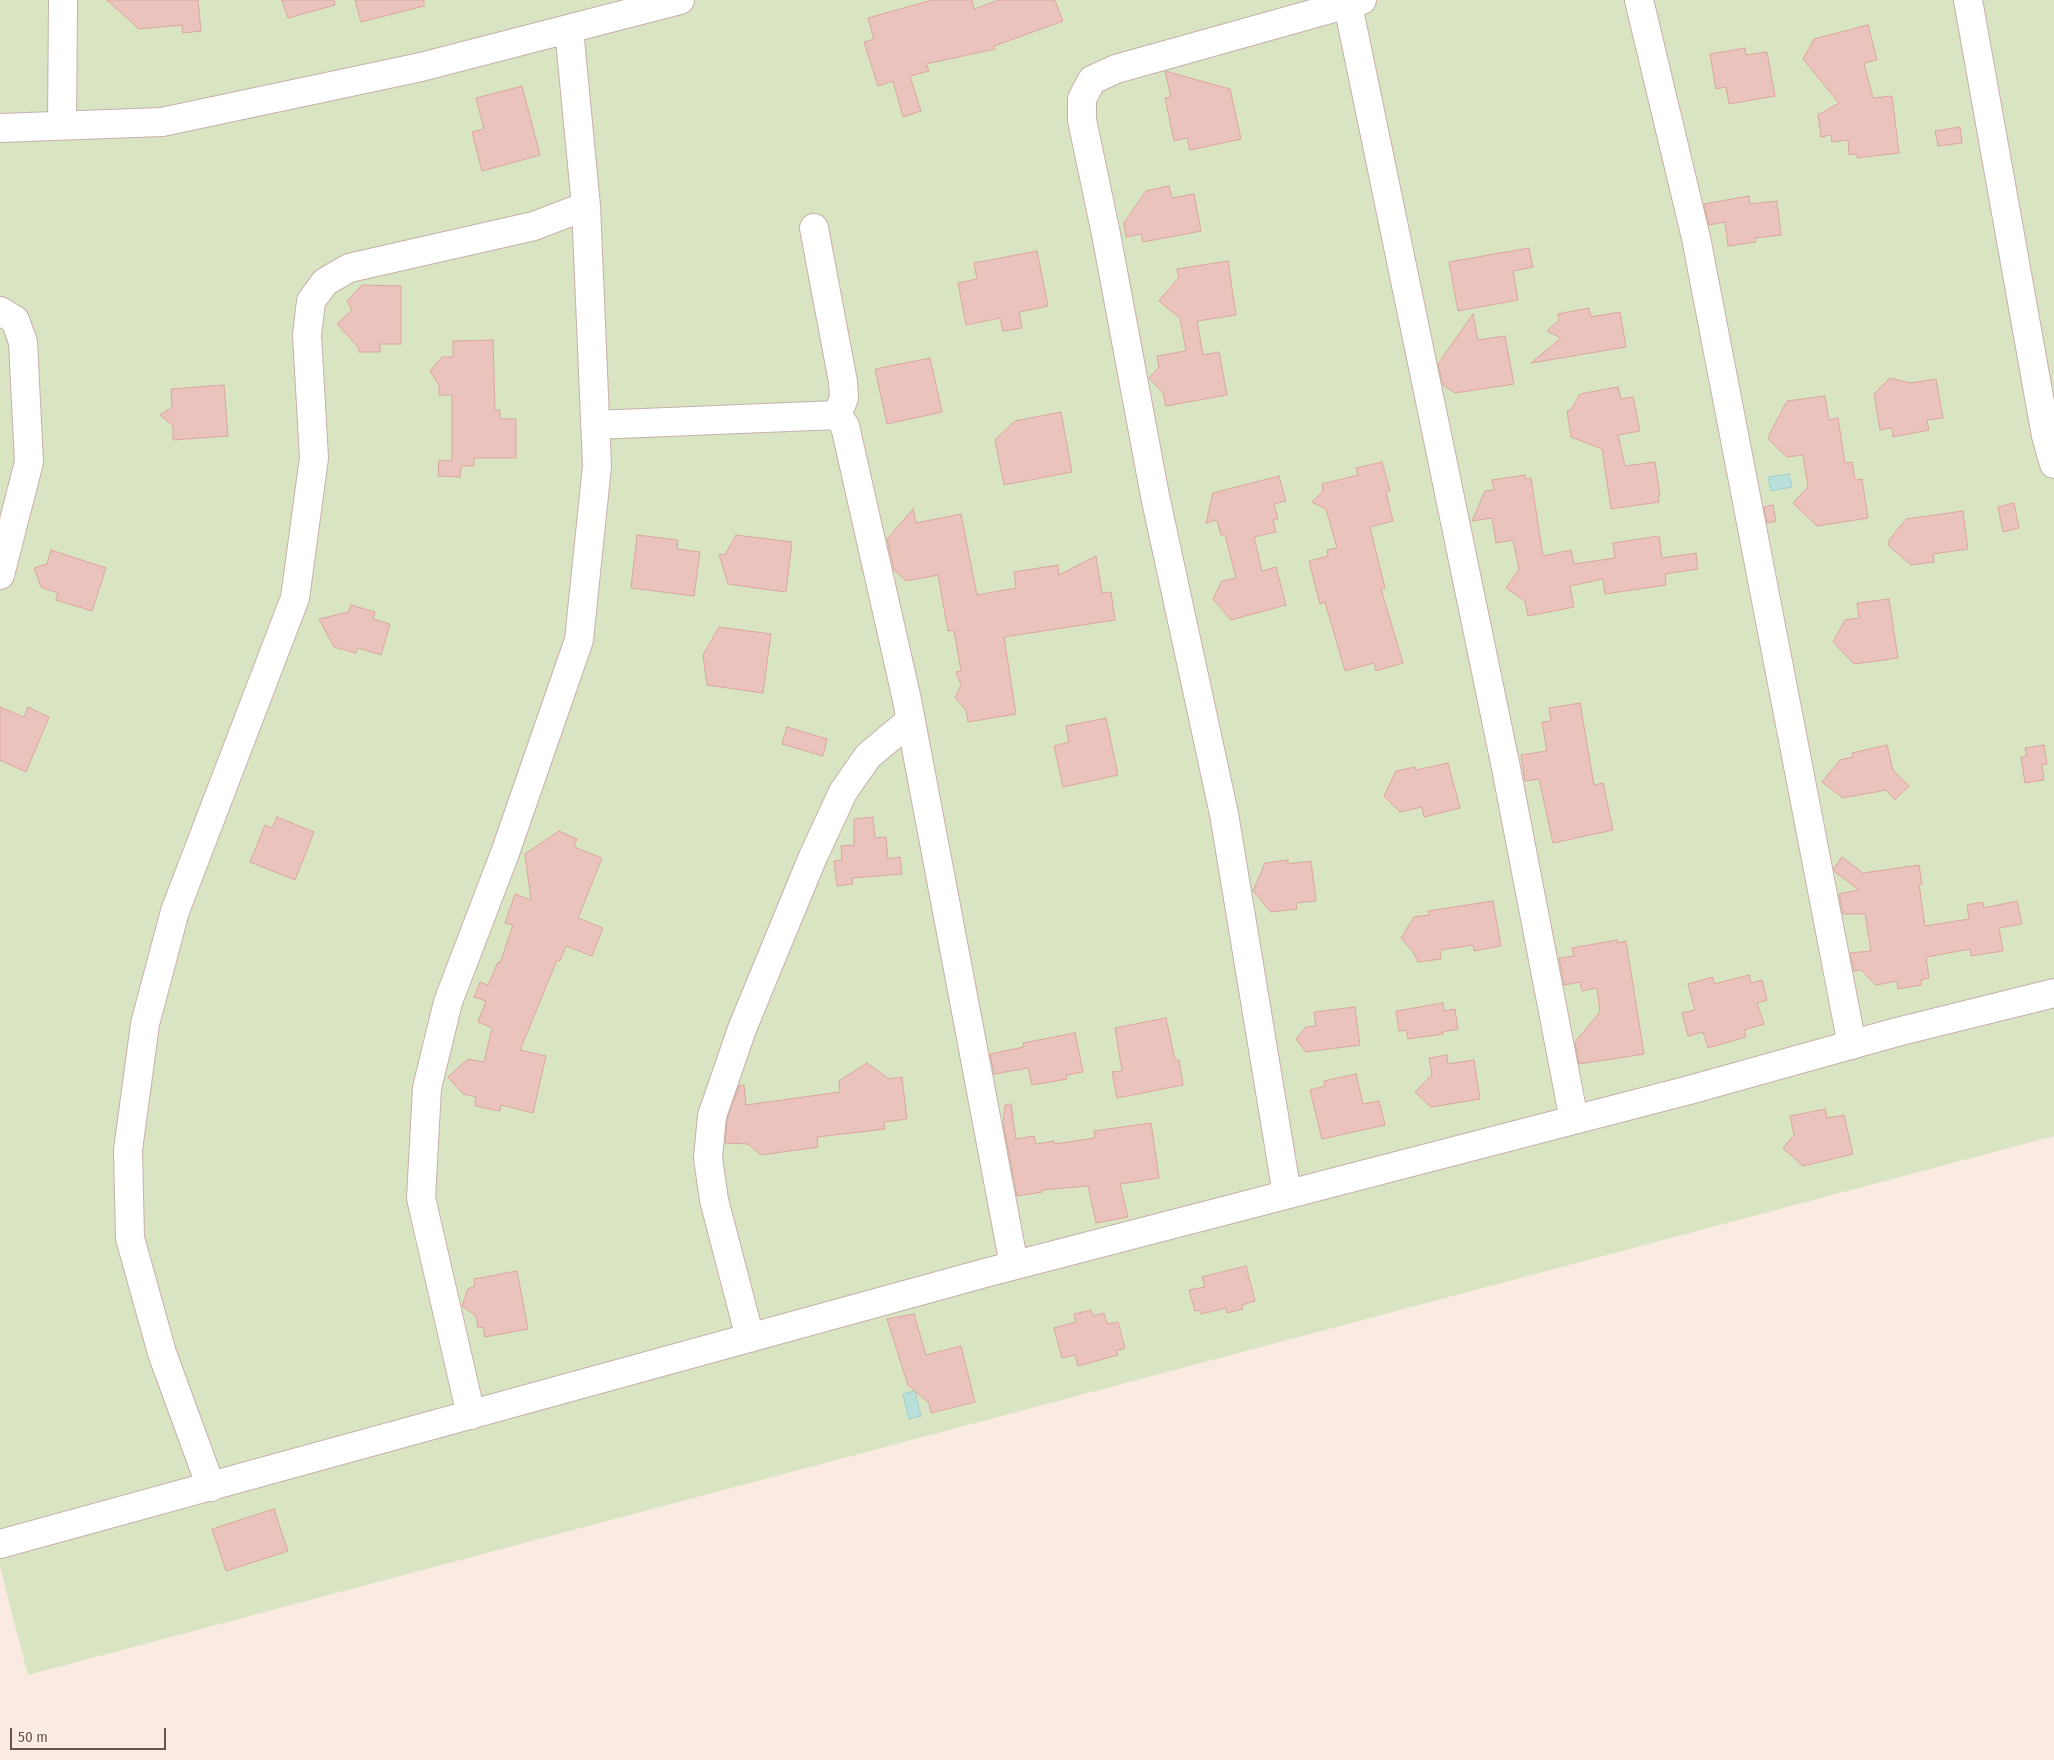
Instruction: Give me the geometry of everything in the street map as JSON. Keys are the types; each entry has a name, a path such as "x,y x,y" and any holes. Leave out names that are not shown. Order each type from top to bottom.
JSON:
{"street":[{"path":"62,125 64,0"},
{"path":"0,128 162,122 421,67 680,0"},
{"path":"1639,0 1696,238 1852,1044"},
{"path":"1968,0 2054,464"},
{"path":"1287,1194 1224,814 1155,496 1106,234 1082,120 1082,99 1092,80 1116,69 1355,2 1574,1120"},
{"path":"471,1415 421,1198 427,1088 448,1002 505,853 579,640 597,466 586,206 569,29"},
{"path":"211,1487 162,1353 130,1238 128,1150 145,1024 174,911 295,598 314,458 307,335 310,301 325,282 349,268 534,226 586,206"},
{"path":"814,228 843,382 844,398 837,415"},
{"path":"0,311 15,320 23,342 29,462 0,575"},
{"path":"837,415 845,426 911,720 1014,1265"},
{"path":"595,425 837,415"},
{"path":"750,1338 714,1200 708,1158 712,1116 742,1028 812,859 843,792 868,756 911,720"},
{"path":"0,1544 1014,1265 1574,1120 1852,1044 2054,992"}],"green space":[{"path":"0,0 2054,0 2054,1136 28,1675 0,1567"}],"water":[{"path":"1789,474 1792,487 1771,491 1768,477"},
{"path":"915,1391 921,1416 909,1419 903,1394"}],"building":[{"path":"107,0 198,0 201,31 183,33 182,25 139,29"},
{"path":"282,0 334,0 335,5 288,18"},
{"path":"355,0 424,0 424,6 361,22"},
{"path":"932,0 972,0 974,9 999,0 1055,0 1063,21 994,46 995,49 926,64 929,71 910,76 921,111 903,117 893,81 878,86 864,42 874,39 868,18"},
{"path":"1868,25 1877,60 1864,63 1873,98 1892,96 1899,153 1857,158 1857,154 1849,155 1848,140 1832,142 1831,135 1821,137 1818,115 1839,103 1803,59 1814,39"},
{"path":"1745,48 1746,55 1767,52 1775,96 1729,104 1726,87 1716,89 1710,54"},
{"path":"1165,71 1230,89 1241,139 1190,150 1187,138 1174,141 1165,98 1171,97"},
{"path":"522,86 540,155 482,171 472,132 484,129 476,98"},
{"path":"1960,127 1962,143 1938,146 1935,131"},
{"path":"1169,186 1172,198 1194,194 1201,231 1143,242 1141,234 1126,237 1124,223 1146,191"},
{"path":"1749,196 1750,204 1777,201 1781,235 1755,238 1756,242 1728,246 1725,222 1709,225 1704,204"},
{"path":"1529,248 1533,267 1513,271 1518,300 1458,311 1449,262"},
{"path":"1037,251 1048,306 1019,312 1022,328 1003,331 1000,318 966,325 958,283 977,279 974,263"},
{"path":"1228,261 1236,315 1197,321 1203,355 1219,352 1227,395 1166,406 1163,393 1149,378 1159,367 1157,356 1186,351 1180,318 1159,301 1179,277 1177,269"},
{"path":"362,285 401,286 401,344 380,344 380,352 359,352 358,347 337,324 352,310 347,301"},
{"path":"1589,308 1591,317 1620,312 1626,347 1531,363 1561,338 1547,331 1559,320 1558,314"},
{"path":"1473,314 1478,340 1505,336 1514,384 1455,393 1443,385 1438,364"},
{"path":"493,340 495,410 500,410 500,419 516,419 516,458 474,458 474,466 461,466 460,477 438,476 439,460 452,461 452,395 439,395 439,385 430,371 442,357 453,357 453,341"},
{"path":"930,358 942,412 887,424 875,369"},
{"path":"1890,378 1910,383 1936,379 1943,418 1927,420 1929,430 1893,437 1892,428 1880,430 1874,394"},
{"path":"224,385 228,436 173,440 173,426 160,415 172,407 171,389"},
{"path":"1618,387 1621,399 1633,397 1640,431 1618,435 1625,466 1655,462 1660,496 1658,496 1659,502 1611,509 1602,449 1571,437 1567,411 1571,410 1580,394"},
{"path":"1825,396 1829,420 1838,418 1845,463 1852,462 1855,480 1862,479 1868,518 1817,526 1793,503 1808,487 1803,455 1787,457 1769,440 1769,435 1787,401"},
{"path":"1061,412 1072,472 1004,485 995,440 1015,421"},
{"path":"1382,462 1390,491 1386,492 1393,521 1370,527 1385,588 1381,589 1403,663 1376,671 1374,663 1345,671 1325,602 1320,604 1309,561 1328,556 1327,550 1337,548 1326,509 1312,502 1323,491 1322,484 1358,475 1356,468"},
{"path":"1525,475 1525,479 1531,478 1543,556 1571,550 1574,564 1615,558 1613,543 1659,536 1662,558 1696,553 1698,569 1665,574 1666,585 1605,594 1603,579 1570,586 1574,607 1528,616 1525,601 1506,588 1519,569 1513,540 1496,543 1492,518 1472,521 1485,491 1494,490 1492,480"},
{"path":"1279,476 1286,501 1274,504 1278,519 1273,520 1276,532 1254,537 1262,571 1276,567 1286,605 1231,620 1213,599 1222,581 1236,578 1225,535 1221,535 1217,520 1206,523 1213,493"},
{"path":"2014,503 2019,528 2003,532 1998,507"},
{"path":"1773,505 1776,521 1767,523 1764,507"},
{"path":"913,509 916,523 961,514 977,595 1016,588 1014,572 1058,565 1059,575 1096,556 1102,593 1111,592 1115,620 1004,637 1016,714 968,722 966,710 955,698 961,685 956,672 961,671 954,630 948,631 938,575 906,581 894,570 887,539"},
{"path":"1963,511 1968,549 1933,554 1934,562 1911,565 1889,546 1889,540 1906,519"},
{"path":"637,535 678,540 677,549 700,552 694,596 631,588"},
{"path":"736,535 792,542 786,592 728,584 719,554 725,555"},
{"path":"51,550 106,568 92,611 56,600 58,593 41,587 34,568 47,564"},
{"path":"1889,599 1898,658 1854,664 1833,642 1845,620 1859,618 1857,603"},
{"path":"351,605 375,612 373,619 390,624 381,655 358,648 356,653 334,647 319,619 348,612"},
{"path":"719,627 771,634 763,693 707,685 703,655"},
{"path":"1580,703 1594,785 1603,783 1613,830 1553,843 1539,779 1525,781 1521,755 1547,751 1542,722 1551,721 1549,708"},
{"path":"0,707 24,717 28,707 49,717 26,772 0,760"},
{"path":"1106,718 1118,775 1063,787 1054,746 1069,742 1066,726"},
{"path":"787,727 827,739 823,756 782,744"},
{"path":"1887,745 1893,770 1909,786 1895,800 1886,790 1843,798 1822,782 1840,760 1853,757 1852,753"},
{"path":"2044,745 2047,764 2042,765 2044,780 2025,783 2021,757 2027,756 2025,748"},
{"path":"1448,763 1460,808 1424,817 1422,807 1400,812 1384,796 1396,771 1415,767 1416,770"},
{"path":"277,817 314,832 295,880 250,862 265,825 272,828"},
{"path":"873,817 875,838 886,837 888,859 900,857 902,874 852,878 853,884 837,886 834,861 842,860 841,846 854,845 854,819"},
{"path":"559,831 577,839 574,847 602,858 578,918 603,928 592,956 566,946 560,961 557,960 520,1050 546,1056 533,1113 501,1105 500,1111 475,1106 476,1097 463,1094 448,1077 468,1059 484,1062 492,1028 478,1022 486,1001 474,997 480,982 488,985 498,962 500,963 513,925 505,923 515,894 531,900 525,854"},
{"path":"1842,857 1863,873 1919,865 1922,884 1919,885 1925,926 1969,919 1967,905 1983,902 1984,908 2017,901 2022,924 1999,928 2003,951 1971,956 1970,949 1926,957 1929,978 1921,980 1921,985 1898,989 1897,981 1876,985 1861,970 1854,971 1850,953 1871,951 1865,914 1843,914 1839,894 1859,890 1834,871"},
{"path":"1288,860 1288,864 1311,861 1316,901 1296,903 1297,909 1271,912 1253,891 1265,863"},
{"path":"1493,901 1501,946 1474,951 1473,945 1440,950 1441,959 1418,962 1413,952 1401,938 1414,917 1429,915 1428,911"},
{"path":"1617,940 1617,943 1626,941 1644,1054 1579,1064 1575,1042 1600,1012 1597,988 1582,991 1580,982 1564,985 1559,958 1574,956 1572,948"},
{"path":"1749,975 1751,983 1762,980 1767,1000 1757,1003 1764,1024 1744,1030 1746,1037 1708,1048 1703,1032 1688,1036 1682,1013 1695,1010 1688,984 1713,977 1714,984"},
{"path":"1443,1003 1444,1011 1455,1009 1458,1029 1442,1032 1443,1034 1408,1039 1406,1030 1399,1031 1396,1011"},
{"path":"1355,1007 1360,1045 1306,1052 1296,1039 1306,1027 1316,1026 1314,1012"},
{"path":"1166,1018 1175,1060 1179,1060 1183,1085 1117,1098 1112,1072 1122,1071 1115,1028"},
{"path":"1075,1033 1083,1072 1066,1075 1067,1079 1032,1085 1028,1068 994,1074 990,1054 1024,1047 1023,1043"},
{"path":"1447,1055 1448,1064 1474,1060 1480,1099 1431,1107 1415,1092 1432,1075 1429,1058"},
{"path":"867,1063 889,1079 902,1077 907,1119 884,1122 885,1129 817,1137 818,1147 761,1155 748,1144 725,1143 727,1119 739,1086 744,1085 746,1105 840,1092 839,1081"},
{"path":"1356,1074 1363,1104 1379,1101 1385,1125 1322,1139 1310,1090 1325,1086 1324,1081"},
{"path":"1011,1104 1016,1139 1034,1136 1036,1144 1054,1141 1054,1144 1095,1138 1094,1131 1151,1123 1159,1178 1120,1184 1128,1217 1096,1223 1088,1186 1042,1190 1042,1192 1017,1196 1003,1123 1005,1105"},
{"path":"1825,1109 1827,1118 1844,1115 1853,1154 1803,1166 1783,1148 1794,1135 1790,1116"},
{"path":"1246,1266 1255,1301 1242,1305 1243,1309 1227,1313 1226,1308 1201,1314 1200,1310 1195,1311 1189,1290 1205,1287 1202,1277"},
{"path":"517,1271 528,1329 485,1337 483,1327 478,1328 476,1316 462,1306 468,1289 475,1286 474,1279"},
{"path":"1091,1310 1093,1316 1104,1313 1107,1324 1118,1322 1125,1348 1116,1351 1118,1355 1078,1366 1075,1355 1062,1358 1054,1328 1076,1322 1074,1314"},
{"path":"914,1314 926,1355 961,1346 975,1402 931,1413 929,1403 908,1385 887,1319"},
{"path":"274,1509 288,1551 226,1571 212,1529"}]}
